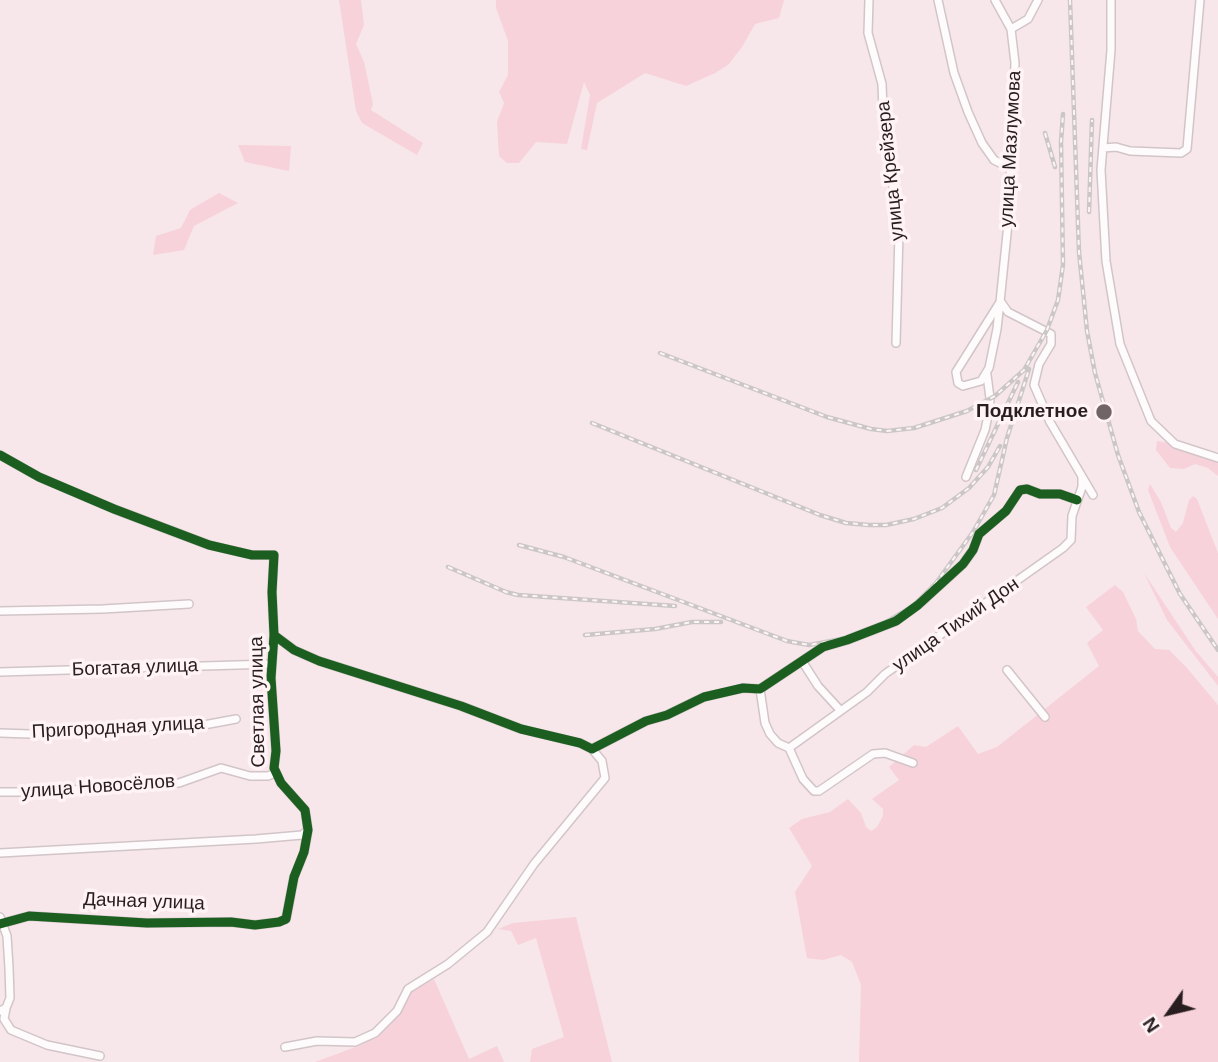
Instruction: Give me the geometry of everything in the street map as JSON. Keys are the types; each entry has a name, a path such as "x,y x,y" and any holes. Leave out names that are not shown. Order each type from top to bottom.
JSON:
{"street":[{"name":"улица Крейзера","path":"869,0 868,33 882,84 899,233 896,343"},
{"path":"938,0 954,73 968,112 982,143 994,160 1010,168"},
{"name":"улица Мазлумова","path":"966,477 985,430 989,411 987,375 998,330 1008,224 1015,63 1011,29 995,0"},
{"path":"1011,29 1028,19 1038,0"},
{"path":"1111,0 1111,50 1101,170 1106,261 1120,344 1151,421 1175,444 1218,458"},
{"path":"1103,148 1181,153 1187,149 1200,0"},
{"path":"987,375 981,381 963,386 955,378 967,353 1000,302 1008,312 1051,334 1051,344 1039,364 1034,385 1050,422 1093,495"},
{"name":"Светлая улица","path":"0,455 51,482 209,545 252,555 274,555 274,635 271,664 275,773 305,810 308,830"},
{"name":"улица Тихий Дон","path":"789,748 867,692 885,674 1063,548 1071,540 1072,516 1082,487 1082,477"},
{"path":"592,749 646,721 667,715 704,696 743,688 760,689 823,647 896,621 918,605 962,564 973,550 979,534 1006,511 1020,489 1040,494 1060,494 1077,500"},
{"path":"0,611 189,604"},
{"path":"274,635 294,650 320,661 461,706 521,729 580,743 592,749 602,761 605,778 534,864 487,932 448,964 408,989 397,1011 375,1033 355,1042 317,1041 285,1047"},
{"path":"802,661 818,686 840,710"},
{"name":"Богатая улица","path":"0,672 271,664"},
{"path":"1007,670 1045,717"},
{"path":"760,689 765,723 770,734 778,743 789,748 803,779 814,791 819,792 873,754 885,753 913,763"},
{"name":"Пригородная улица","path":"0,733 30,734 60,729 80,731 113,727 193,727 236,719"},
{"name":"улица Новосёлов","path":"0,792 52,792 135,784 179,783 221,768 250,776 268,776 275,773"},
{"path":"0,853 256,839 302,835 308,830"},
{"name":"Дачная улица","path":"1,921 29,916 147,923 273,924 286,919 293,877 304,852 308,830"},
{"path":"1,921 7,936 10,998 3,1009 4,1019 10,1030 47,1045 100,1056"}],"shaded area":[{"path":"339,0 361,0 364,25 356,44 364,62 373,104 371,110 423,143 417,155 362,123 356,111"},
{"path":"496,0 784,0 779,18 755,24 728,65 715,73 686,86 645,73 597,103 587,150 581,149 590,95 584,82 567,144 536,142 519,163 507,163 499,156 497,122 504,103 499,92 508,75 508,41 496,8"},
{"path":"238,145 291,146 289,171 245,162"},
{"path":"219,193 238,203 194,226 184,250 153,255 156,236 181,228 190,210"},
{"path":"1157,441 1175,444 1218,462 1218,476 1208,468 1195,464 1184,469 1170,468 1156,450"},
{"path":"1150,484 1161,502 1171,528 1176,532 1183,523 1189,500 1193,496 1197,499 1218,553 1218,619 1170,547 1148,490"},
{"path":"1144,573 1195,650 1218,677 1218,686 1167,620"},
{"path":"1115,585 1123,592 1136,619 1138,631 1155,649 1169,650 1218,705 1218,1062 859,1062 861,985 852,962 841,955 823,960 807,958 795,892 812,866 789,828 802,819 830,812 848,799 861,813 866,827 871,831 877,827 883,816 883,809 872,799 899,780 889,767 914,745 926,747 958,726 978,754 997,747 1099,666 1087,643 1103,630 1086,607"},
{"path":"576,917 612,1062 530,1062 532,1049 564,1037 536,938 518,945 511,931 498,929 513,923"},
{"path":"434,979 469,1059 497,1046 504,1062 315,1062 361,1045 382,1033 411,992"}],"railway":[{"path":"1070,0 1079,252 1087,331 1095,373 1118,455 1139,512 1180,594 1218,650"},
{"path":"660,353 827,417 871,429 887,431 914,428 967,411 995,396 1024,370 1047,330 1058,300 1063,265 1063,114"},
{"path":"1089,212 1092,120"},
{"path":"1045,133 1055,167"},
{"path":"519,545 564,557 787,641 809,645 847,638 878,627 913,606 936,583 973,532 994,495 1007,438 1029,369"},
{"path":"976,470 1018,382"},
{"path":"592,423 820,515 846,523 869,525 886,525 914,519 942,508 969,488 988,467 1000,446"},
{"path":"448,567 518,595 675,606"},
{"path":"585,635 655,629 692,622 721,622"}],"cycle path":[{"path":"0,455 39,477 209,545 252,555 274,555 271,678 276,751 274,768 281,783 305,810 308,830 304,852 294,877 286,919 279,922 255,925 231,922 147,923 29,916 0,924"},
{"path":"274,635 294,650 319,661 461,706 521,729 580,743 592,749 646,721 667,715 704,697 743,688 760,689 823,647 896,621 963,564 973,550 979,534 1006,511 1020,490 1060,494 1077,500"}],"place":[{"name":"Подклетное","path":"1104,412"}]}
